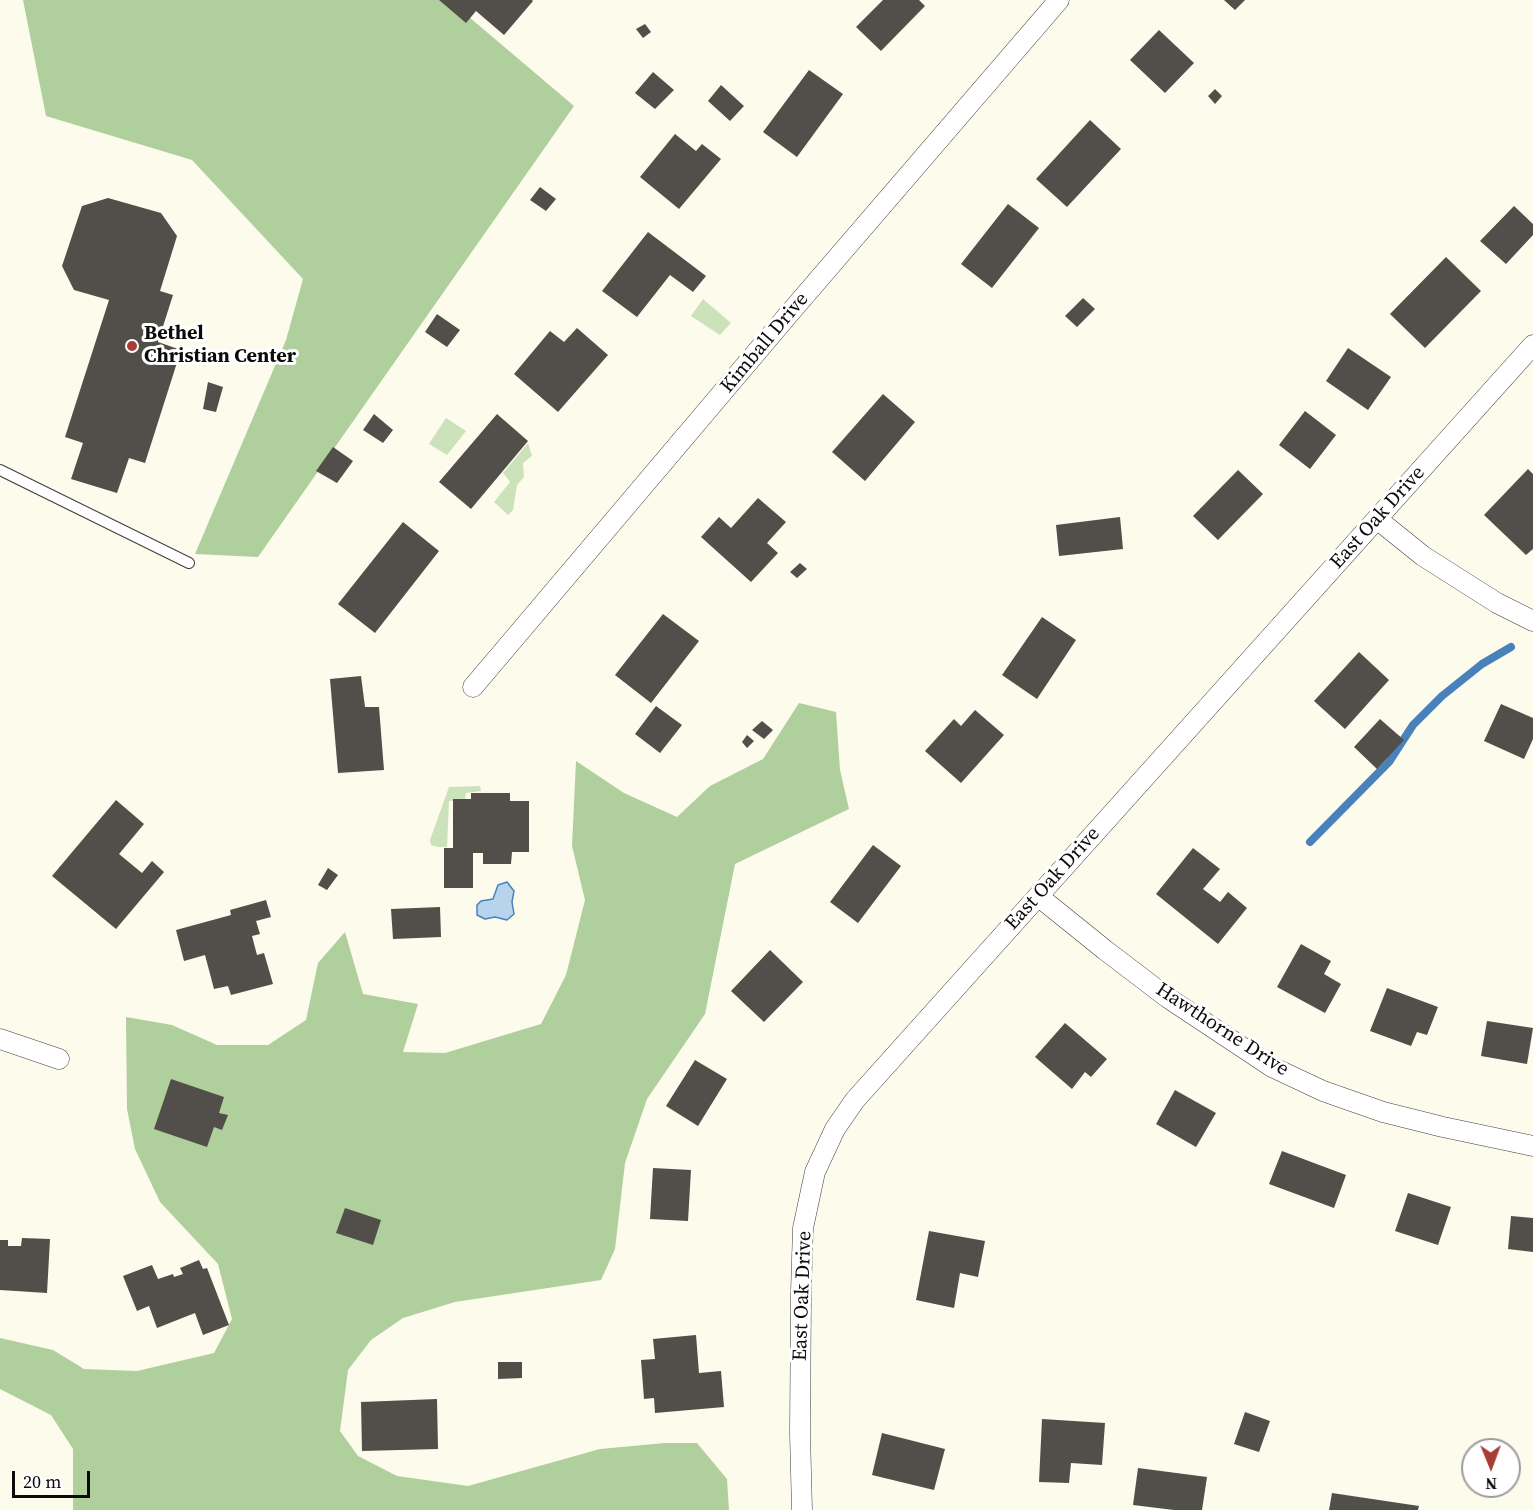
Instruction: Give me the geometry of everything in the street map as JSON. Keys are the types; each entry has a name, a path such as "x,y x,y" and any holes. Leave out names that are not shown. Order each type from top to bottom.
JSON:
{"street":[{"name":"Kimball Drive","path":"473,687 780,324 1059,0"},
{"name":"East Oak Drive","path":"802,1510 800,1479 803,1228 815,1172 835,1129 855,1100 1533,345"},
{"path":"1377,519 1423,556 1497,603 1533,621"},
{"name":"Hawthorne Drive","path":"1038,896 1105,951 1168,998 1272,1067 1323,1091 1383,1112 1533,1146"},
{"path":"0,1039 59,1059"}],"lane":[{"path":"0,470 189,563"}],"green space":[{"path":"23,0 449,0 574,106 258,557 195,554 286,340 303,279 192,160 46,116"},
{"path":"703,299 731,323 720,335 691,316"},
{"path":"446,418 466,431 447,455 429,444"},
{"path":"528,443 532,456 523,463 524,477 517,485 513,510 508,515 494,502 510,482 503,473"},
{"path":"799,703 836,712 840,770 849,809 735,864 705,1014 647,1099 625,1163 615,1249 601,1280 455,1302 403,1318 371,1340 348,1370 340,1431 358,1456 397,1476 468,1486 600,1449 665,1443 697,1443 727,1479 729,1510 73,1510 73,1449 51,1415 0,1389 0,1338 53,1350 84,1369 137,1371 214,1353 232,1319 218,1264 160,1202 135,1149 127,1109 126,1017 172,1025 217,1045 268,1045 306,1020 318,963 345,932 363,994 418,1004 403,1052 445,1053 541,1024 566,975 585,900 572,846 576,761 624,793 677,817 710,786 763,759"},
{"path":"480,786 481,791 466,793 465,800 449,801 447,847 431,845 430,840 449,787"}],"water":[{"path":"507,882 514,891 512,902 514,914 507,920 495,917 485,919 477,915 477,905 481,901 493,899 498,885"}],"building":[{"path":"439,0 533,1 504,35 476,11 466,23"},
{"path":"883,0 919,0 925,6 881,51 856,27"},
{"path":"1224,0 1245,0 1235,10"},
{"path":"645,24 651,32 643,38 636,29"},
{"path":"1159,30 1194,63 1165,93 1130,60"},
{"path":"809,70 843,94 797,157 763,132"},
{"path":"653,72 674,90 655,109 635,93"},
{"path":"721,85 744,106 730,121 708,101"},
{"path":"1215,89 1222,96 1215,104 1208,96"},
{"path":"1090,120 1121,149 1067,207 1036,179"},
{"path":"675,134 696,151 702,144 721,159 679,209 640,177"},
{"path":"540,187 556,199 546,211 530,200"},
{"name":"Bethel Christian Center","path":"108,198 161,213 177,236 160,291 173,295 158,342 181,350 145,463 129,458 117,493 71,479 83,443 65,437 109,300 74,290 62,266 82,206"},
{"path":"1008,204 1039,228 992,288 961,264"},
{"path":"1514,206 1533,224 1533,235 1506,264 1480,241"},
{"path":"648,232 706,276 693,292 670,275 637,317 602,291"},
{"path":"1446,257 1481,291 1425,348 1390,314"},
{"path":"1083,298 1095,309 1077,327 1065,316"},
{"path":"437,314 460,330 447,347 425,332"},
{"path":"577,328 608,355 558,412 514,374 550,331 564,342"},
{"path":"1348,348 1391,377 1368,410 1326,381"},
{"path":"208,382 223,387 216,412 203,409"},
{"path":"883,394 915,422 865,481 832,452"},
{"path":"1305,411 1336,435 1310,469 1279,445"},
{"path":"374,414 393,430 383,443 363,430"},
{"path":"497,414 528,441 471,509 439,482"},
{"path":"333,447 353,461 337,483 316,471"},
{"path":"1528,469 1533,474 1533,549 1526,555 1484,515"},
{"path":"1238,470 1263,494 1218,540 1193,516"},
{"path":"758,498 786,522 767,543 778,553 751,582 701,537 719,517 731,528"},
{"path":"1120,517 1123,549 1059,556 1056,525"},
{"path":"403,522 439,551 375,633 338,604"},
{"path":"800,563 807,569 797,578 790,572"},
{"path":"663,614 699,641 651,703 615,675"},
{"path":"1042,617 1076,640 1037,699 1002,675"},
{"path":"1359,652 1389,680 1345,729 1314,701"},
{"path":"361,676 365,707 379,707 384,770 338,773 330,679"},
{"path":"1501,704 1533,718 1533,739 1524,759 1484,741"},
{"path":"656,706 682,725 660,753 635,734"},
{"path":"975,710 1004,735 961,783 925,751 954,719 961,726"},
{"path":"1380,719 1404,740 1377,769 1354,747"},
{"path":"762,721 773,730 764,739 752,730"},
{"path":"747,735 754,741 747,748 742,742"},
{"path":"471,793 510,793 510,801 529,801 529,852 512,852 511,864 483,864 483,853 473,853 473,888 444,888 444,848 453,848 453,799 471,799"},
{"path":"116,800 144,824 119,854 142,873 152,861 164,872 116,929 52,876"},
{"path":"873,845 901,866 858,923 830,902"},
{"path":"1193,848 1220,869 1203,889 1220,902 1228,892 1247,908 1218,944 1156,894"},
{"path":"328,868 338,875 327,890 318,885"},
{"path":"266,900 271,917 256,921 260,934 252,936 257,955 264,953 273,984 231,995 228,986 214,989 205,955 184,961 176,930 231,915 230,910"},
{"path":"440,907 441,937 393,939 391,909"},
{"path":"1301,944 1331,961 1324,974 1341,984 1325,1013 1277,987"},
{"path":"770,950 803,982 764,1022 731,991"},
{"path":"1387,988 1438,1007 1427,1035 1417,1032 1411,1046 1370,1031"},
{"path":"1487,1021 1533,1028 1527,1064 1481,1056"},
{"path":"1065,1023 1107,1059 1091,1077 1085,1072 1072,1089 1035,1057"},
{"path":"695,1060 727,1079 698,1126 666,1106"},
{"path":"171,1079 224,1097 219,1113 228,1115 222,1130 214,1127 207,1147 154,1129"},
{"path":"1175,1090 1216,1113 1196,1147 1156,1124"},
{"path":"1282,1151 1346,1175 1334,1208 1269,1184"},
{"path":"653,1168 691,1170 688,1221 650,1219"},
{"path":"1408,1193 1451,1207 1438,1245 1395,1231"},
{"path":"345,1208 381,1220 373,1245 336,1233"},
{"path":"1511,1216 1533,1218 1533,1252 1508,1249"},
{"path":"929,1231 985,1241 978,1277 960,1273 954,1308 916,1300"},
{"path":"22,1238 50,1239 47,1293 0,1290 0,1240 8,1240 8,1246 21,1246"},
{"path":"199,1260 203,1269 207,1268 229,1325 203,1335 195,1313 157,1328 149,1306 137,1311 123,1276 152,1265 158,1279 173,1274 174,1277 183,1274 180,1268"},
{"path":"696,1335 699,1373 721,1371 724,1407 655,1413 654,1398 644,1399 641,1360 655,1359 653,1339"},
{"path":"498,1362 522,1362 522,1378 498,1379"},
{"path":"437,1399 438,1449 362,1451 361,1402"},
{"path":"1245,1412 1270,1421 1259,1452 1234,1444"},
{"path":"1042,1419 1105,1423 1102,1465 1071,1463 1069,1483 1039,1482"},
{"path":"882,1433 945,1449 934,1490 872,1475"},
{"path":"1138,1468 1207,1477 1202,1510 1174,1510 1133,1505"},
{"path":"1332,1493 1419,1506 1418,1510 1329,1510"}],"waterway":[{"path":"1310,842 1389,762 1413,725 1442,696 1482,664 1511,647"}],"place":[{"name":"Bethel Christian Center","path":"132,346"}]}
